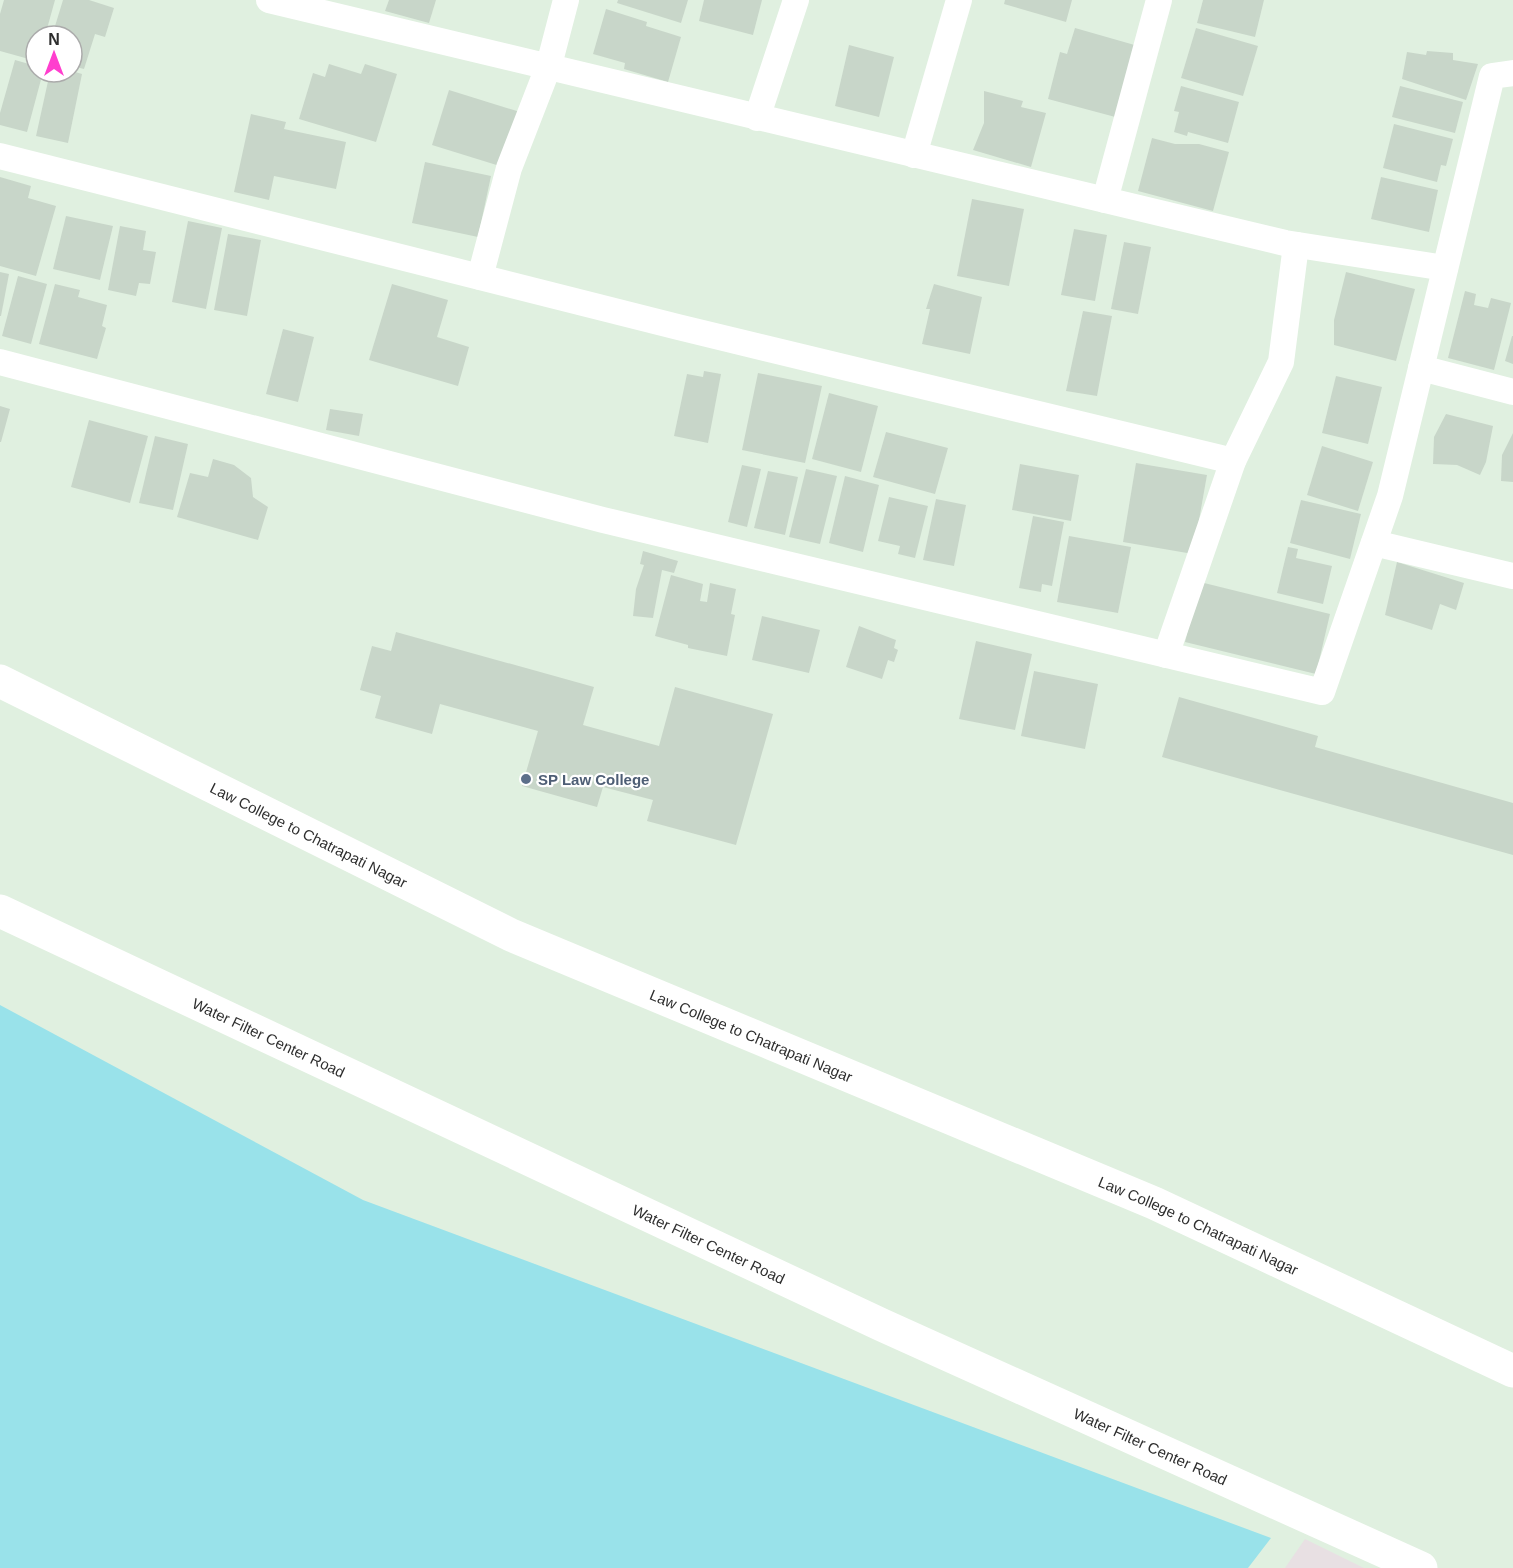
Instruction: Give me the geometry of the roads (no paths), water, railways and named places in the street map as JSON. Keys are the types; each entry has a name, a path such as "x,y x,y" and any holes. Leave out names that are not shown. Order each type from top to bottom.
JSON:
{"street":[{"path":"269,0 1296,245 1445,268"},
{"path":"480,277 509,168 549,65 566,0"},
{"path":"757,118 796,0"},
{"path":"914,154 959,0"},
{"path":"1106,200 1159,0"},
{"path":"0,362 603,520 1322,692 1390,496 1492,76 1513,73"},
{"path":"0,156 678,327 1233,461"},
{"path":"1166,655 1233,461 1281,362 1296,245"},
{"path":"1421,368 1513,392"},
{"path":"1374,543 1513,576"},
{"name":"Law College to Chatrapati Nagar","path":"0,681 511,935 1154,1203 1513,1371"},
{"name":"Water Filter Center Road","path":"0,911 882,1325 1421,1568"}],"place":[{"name":"SP Law College","path":"526,779"}]}
